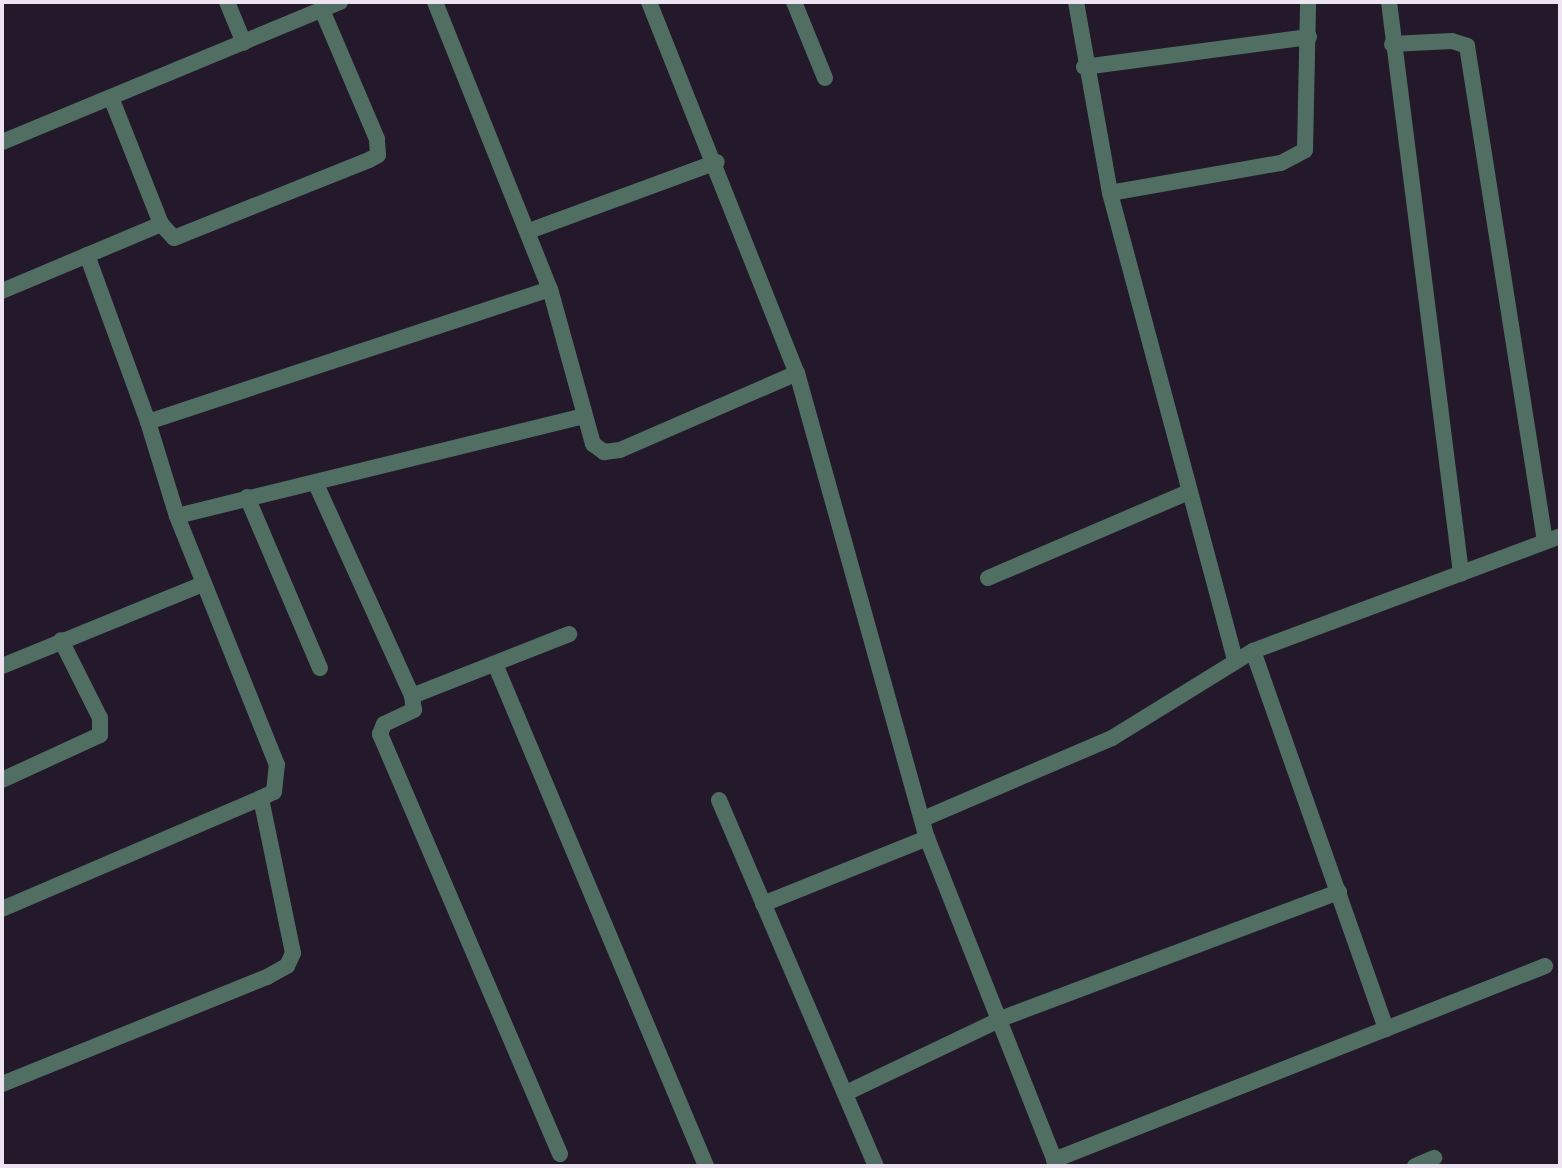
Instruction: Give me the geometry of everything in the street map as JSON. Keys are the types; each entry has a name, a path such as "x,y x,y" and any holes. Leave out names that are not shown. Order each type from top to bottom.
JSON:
{"street":[{"path":"227,2 244,43"},
{"path":"2,142 112,100 340,2"},
{"path":"435,2 550,289 581,417 593,444 604,452 620,450 797,373"},
{"path":"649,2 717,162 797,373 927,838 1003,1018 1056,1163 1545,966"},
{"path":"794,2 825,78"},
{"path":"1076,2 1084,67 1110,193 1235,659"},
{"path":"1110,193 1295,158 1310,138 1308,2"},
{"path":"1389,2 1461,573"},
{"path":"112,100 161,224 174,238 378,155 322,10"},
{"path":"1084,67 1309,37"},
{"path":"923,819 1112,738 1235,659 1552,538 1467,46 1452,41 1392,44"},
{"path":"529,231 717,162"},
{"path":"2,291 161,224"},
{"path":"2,909 274,792 277,765 200,585 148,422 87,255"},
{"path":"148,422 550,289"},
{"path":"177,516 581,417"},
{"path":"316,484 412,696 414,710 384,724 380,734 560,1154"},
{"path":"988,578 1189,492"},
{"path":"247,497 320,668"},
{"path":"2,666 200,585"},
{"path":"412,696 569,634"},
{"path":"2,780 100,735 100,718 61,640"},
{"path":"1253,651 1386,1029"},
{"path":"495,664 706,1166"},
{"path":"2,1084 287,966 293,953 261,798"},
{"path":"719,800 876,1166"},
{"path":"763,904 927,838"},
{"path":"846,1093 1003,1018 1339,892"},
{"path":"1415,1166 1434,1158"}]}
